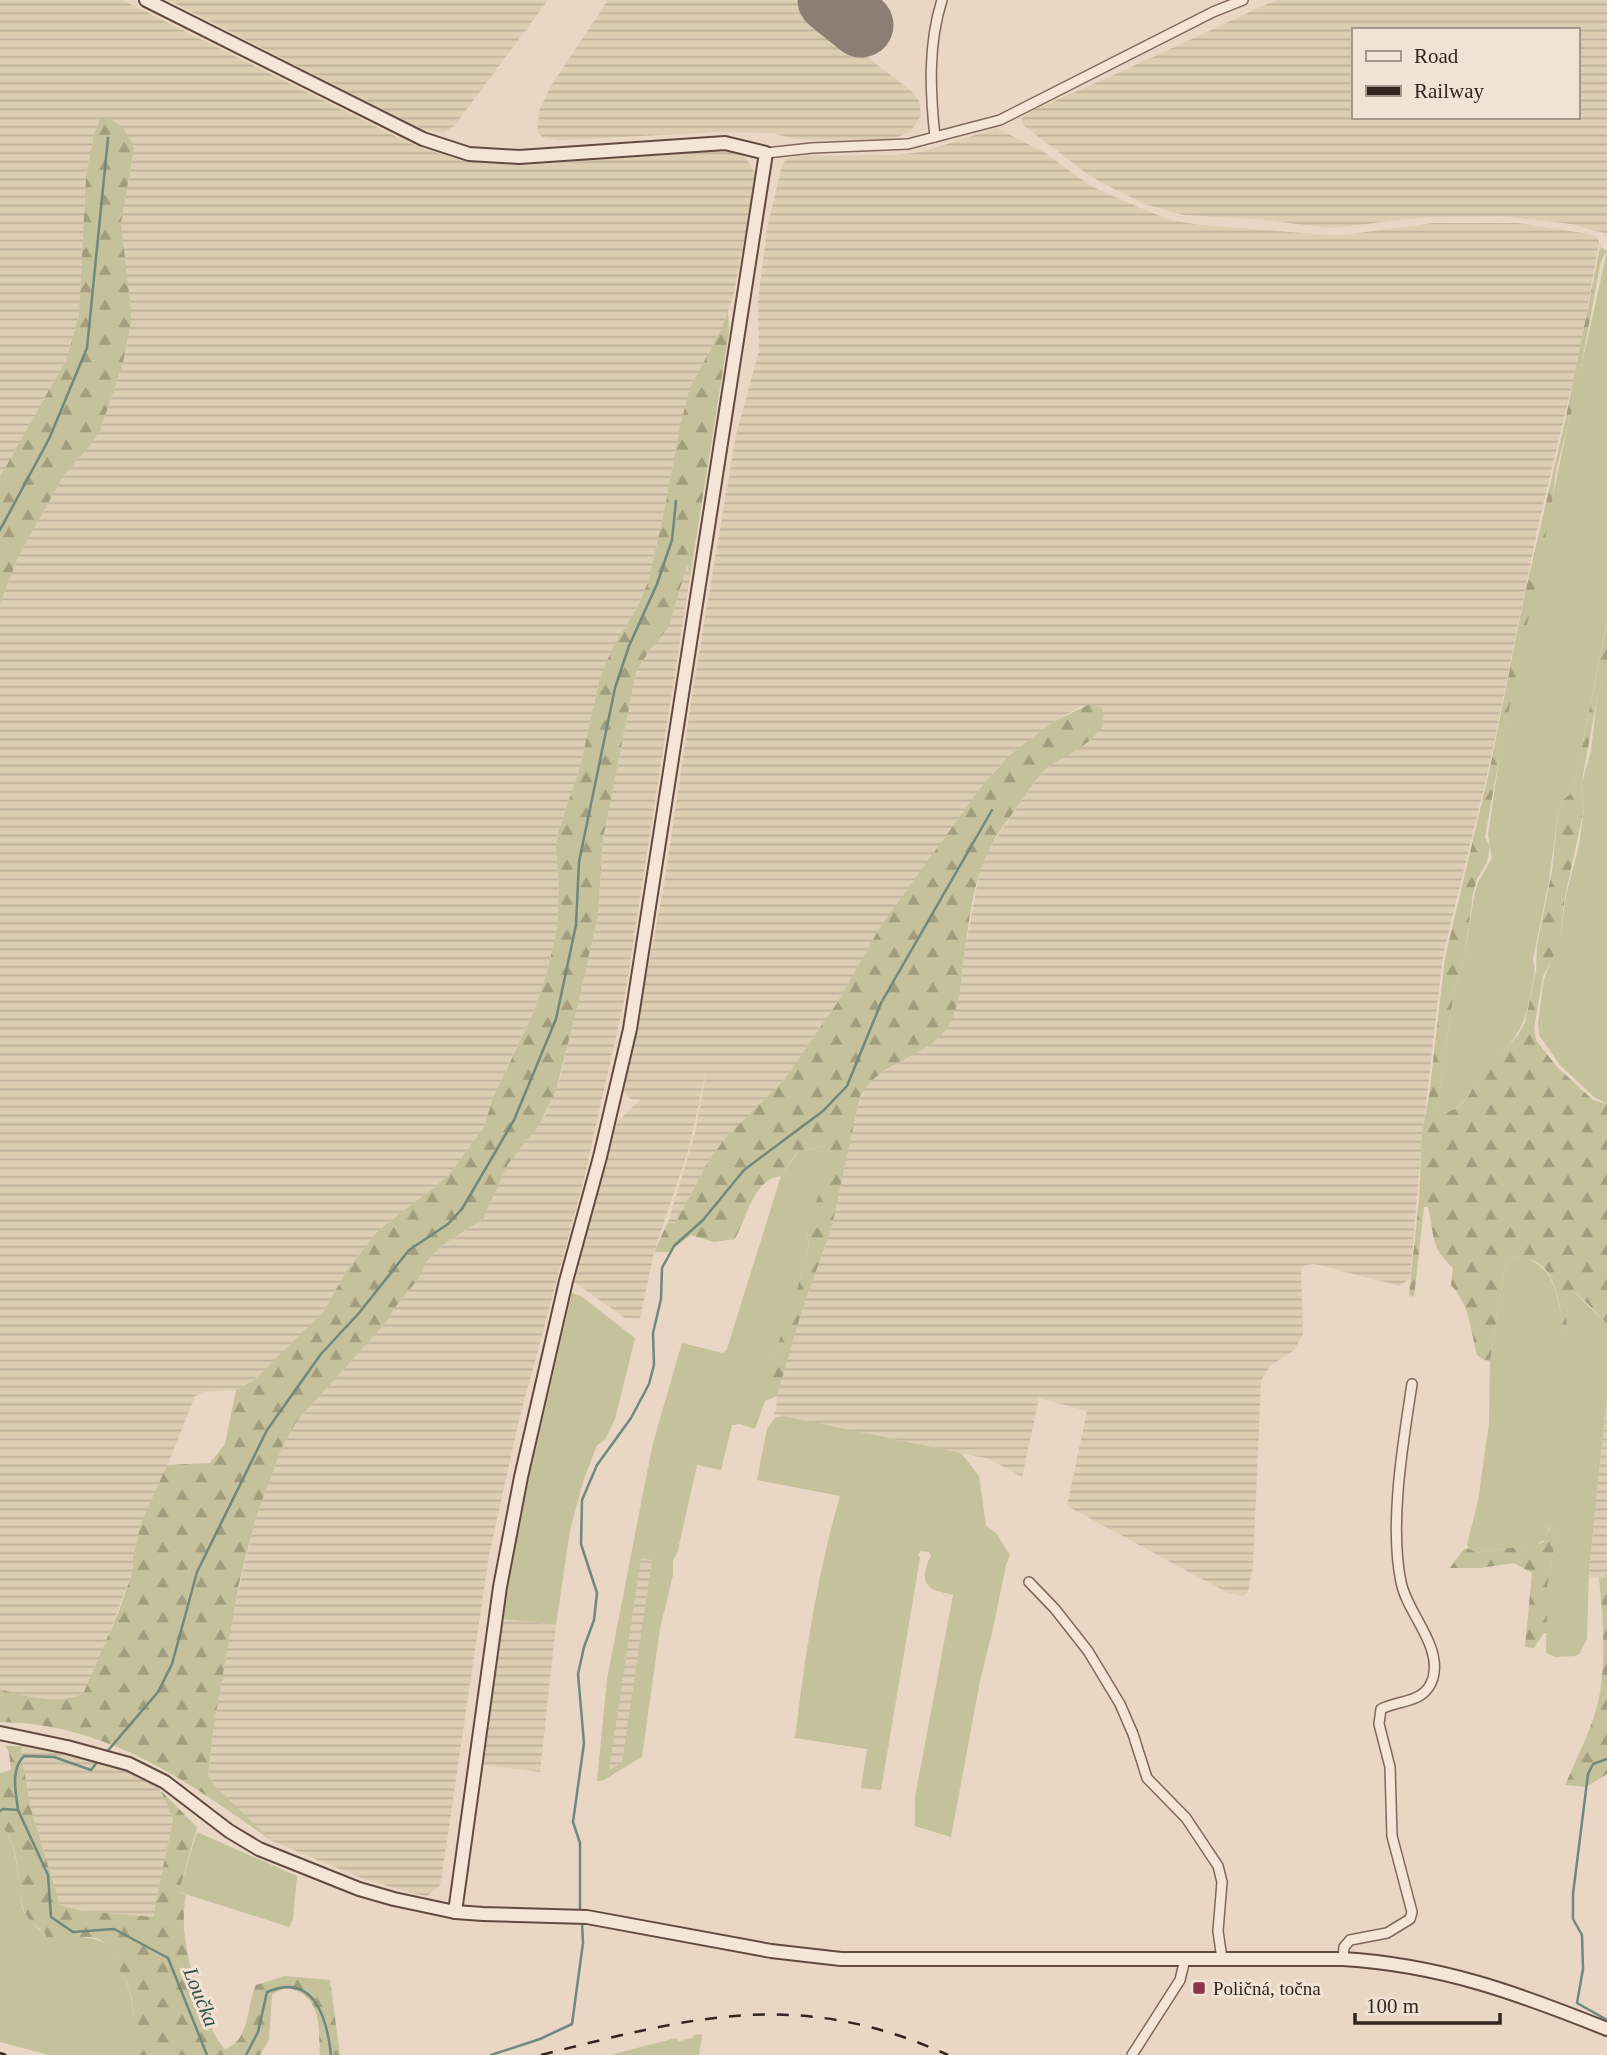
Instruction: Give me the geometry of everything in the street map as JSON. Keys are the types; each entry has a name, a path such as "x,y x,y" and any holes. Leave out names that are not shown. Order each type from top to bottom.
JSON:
{"street":[{"path":"146,0 423,139 469,154 519,157 725,144 766,153 908,144 1000,120 1213,12 1243,0"},
{"path":"935,137 930,91 935,21 942,0"},
{"path":"455,1912 500,1587 519,1491 566,1281 630,1029 766,153"},
{"path":"1343,1959 1344,1947 1350,1940 1387,1933 1410,1919 1412,1912 1392,1836 1390,1767 1380,1724 1381,1709 1415,1700 1424,1694 1433,1679 1434,1670 1432,1651 1402,1586 1397,1553 1401,1462 1412,1384"},
{"path":"1029,1582 1055,1609 1088,1651 1120,1704 1147,1778 1186,1818 1218,1866 1222,1881 1218,1931 1222,1959"},
{"path":"0,1733 129,1764 165,1782 229,1831 259,1849 366,1891 455,1912 587,1917 771,1951 841,1959 1343,1959 1401,1964 1462,1977 1513,1992 1607,2029"},
{"path":"1132,2055 1180,1980 1185,1959"}],"shaded area":[{"path":"0,0 122,0 399,138 463,161 522,165 718,149 736,152 746,158 757,176 733,297 720,332 690,387 648,582 600,678 580,767 558,833 557,930 548,968 535,1009 507,1067 483,1129 448,1176 378,1231 347,1270 324,1311 254,1380 236,1390 204,1392 195,1396 155,1496 141,1523 133,1557 133,1570 100,1658 83,1694 52,1699 22,1696 0,1689 0,604 19,555 64,475 100,431 123,363 131,310 121,223 134,148 100,119 94,134 86,175 79,315 67,358 0,477"},
{"path":"168,0 548,0 455,125 443,133 420,128"},
{"path":"608,0 794,0 911,91 919,101 921,116 910,132 891,139 811,140 773,133 722,132 559,140 543,137 537,132 539,111 551,86"},
{"path":"1276,0 1607,0 1607,234 1571,224 1501,216 1427,217 1331,228 1255,219 1183,215 1145,204 1089,175 1023,125 1021,119 1029,112"},
{"path":"997,128 1045,153 1088,184 1169,220 1328,235 1434,223 1518,223 1589,234 1597,237 1599,241 1578,360 1539,522 1489,767 1443,955 1423,1130 1410,1278 1400,1286 1314,1264 1301,1269 1303,1334 1294,1350 1269,1367 1261,1381 1253,1566 1248,1592 1243,1596 1228,1593 1067,1506 1087,1411 1039,1398 1022,1477 989,1459 773,1414 802,1310 831,1230 860,1096 865,1086 878,1075 928,1046 958,1002 980,870 988,850 1039,776 1048,767 1087,743 1104,719 1101,707 1082,706 1053,722 997,768 880,927 837,1003 784,1080 726,1137 708,1162 675,1225 668,1222 695,1133 708,1062 689,1148 654,1252 640,1319 625,1318 574,1282 617,1122 640,1100 631,1099 624,1092 664,885 695,676 736,435 759,351 758,301 767,229 782,165 786,159 799,156 896,155 922,152"},
{"path":"687,564 690,577 624,1001 583,1183 519,1420 489,1555 441,1881 427,1896 415,1894 364,1879 272,1841 208,1776 233,1613 256,1517 283,1445 297,1421 389,1319 433,1254 483,1219 508,1164 545,1115 560,1079 598,915 603,839 636,672 668,628"},
{"path":"1607,1396 1605,1578 1590,1577 1589,1569"},
{"path":"641,1558 652,1559 629,1726 622,1763 608,1771"},
{"path":"503,1619 556,1625 540,1772 483,1765"},
{"path":"22,1746 91,1760 131,1773 149,1781 161,1791 173,1818 153,1918 82,1911 60,1905 31,1809 21,1754"}],"green space":[{"path":"109,118 124,129 134,148 121,223 131,310 123,363 100,431 64,475 19,555 0,604 0,477 67,358 79,315 86,175 94,134 100,119"},
{"path":"1600,247 1607,251 1601,261 1575,398 1556,470 1551,510 1485,837 1490,846 1487,862 1477,879 1473,893 1465,954 1454,992 1437,1106 1442,1113 1459,1107 1473,1087 1484,1062 1488,1058 1497,1058 1525,1023 1552,871 1558,813 1562,801 1571,793 1577,772 1607,622 1607,665 1597,698 1581,786 1584,809 1565,897 1560,938 1543,976 1534,1029 1536,1040 1557,1067 1593,1100 1607,1104 1607,1324 1573,1291 1567,1294 1566,1299 1567,1337 1564,1337 1559,1302 1551,1278 1536,1261 1513,1259 1508,1262 1504,1272 1490,1361 1477,1355 1466,1310 1451,1285 1453,1268 1440,1253 1434,1240 1428,1207 1424,1207 1414,1297 1409,1295 1419,1199 1422,1133 1429,1096 1445,958 1490,768"},
{"path":"1607,252 1607,620 1577,772 1571,793 1562,801 1558,813 1549,881 1533,959 1534,976 1525,1018 1517,1034 1497,1058 1488,1058 1465,1100 1451,1111 1442,1113 1437,1106 1454,992 1465,954 1474,896 1478,882 1492,858 1488,835 1500,753 1562,452"},
{"path":"728,311 729,332 690,577 687,565 668,628 636,672 603,839 598,915 556,1090 539,1125 508,1164 483,1219 433,1254 389,1319 297,1421 283,1445 256,1517 239,1583 213,1731 208,1776 272,1841 178,1778 111,1745 76,1733 39,1725 0,1722 0,1689 52,1699 83,1694 119,1611 133,1570 133,1557 141,1523 167,1465 210,1463 225,1444 236,1390 254,1380 324,1311 347,1270 378,1231 448,1176 483,1129 494,1096 535,1009 548,968 557,930 558,833 580,767 600,678 612,649 637,608 648,582 690,387 720,332"},
{"path":"1607,665 1607,1104 1594,1097 1560,1065 1539,1035 1538,1022 1544,979 1560,938 1566,896 1579,845 1584,809 1581,786 1591,751 1597,698"},
{"path":"1090,704 1101,707 1104,717 1095,736 1039,776 991,845 972,903 958,998 950,1023 930,1045 879,1074 860,1096 831,1230 802,1310 777,1396 765,1401 775,1354 796,1294 809,1245 807,1232 831,1165 831,1151 825,1146 797,1152 781,1176 771,1179 757,1192 735,1239 714,1242 691,1235 668,1252 654,1252 668,1222 675,1224 708,1162 726,1137 784,1080 837,1003 880,927 982,786 1009,756 1053,722"},
{"path":"825,1146 831,1151 833,1160 807,1232 809,1245 796,1294 775,1354 771,1384 755,1429 740,1424 732,1425 721,1470 697,1465 677,1554 673,1560 673,1575 660,1629 642,1757 602,1781 597,1781 607,1679 644,1488 653,1443 682,1343 723,1353 727,1349 781,1176 798,1152","holes":["641,1558 652,1560 622,1763 609,1770"]},
{"path":"1521,1257 1534,1262 1550,1278 1558,1301 1564,1337 1567,1337 1566,1299 1567,1294 1573,1291 1607,1324 1607,1396 1589,1569 1587,1639 1579,1654 1575,1656 1555,1657 1546,1653 1547,1588 1557,1529 1549,1527 1546,1539 1537,1544 1476,1553 1467,1545 1478,1501 1489,1423 1490,1361 1504,1272 1510,1261"},
{"path":"572,1293 581,1296 635,1338 615,1419 605,1440 597,1445 583,1482 570,1530 556,1625 503,1619 520,1517"},
{"path":"783,1416 961,1453 979,1476 986,1526 996,1533 1010,1555 980,1681 951,1837 915,1826 915,1797 953,1595 929,1587 925,1572 931,1556 929,1552 921,1551 918,1555 920,1558 881,1790 861,1788 867,1749 795,1738 813,1616 840,1496 757,1480 767,1429 775,1418"},
{"path":"1552,1525 1557,1529 1547,1588 1547,1633 1544,1633 1534,1648 1525,1647 1532,1573 1514,1563 1480,1568 1450,1568 1463,1550 1468,1548 1476,1553 1542,1543"},
{"path":"1607,1574 1607,1774 1586,1787 1565,1785 1590,1729 1600,1693 1603,1636 1599,1578 1605,1578"},
{"path":"5,1746 22,1746 21,1754 31,1809 60,1905 82,1911 153,1917 173,1819 161,1791 197,1827 179,1892 186,1895 185,1941 192,1972 214,2034 225,2049 239,2038 244,2030 256,1985 285,1976 330,1980 340,2055 320,2055 315,2010 305,1996 287,1988 272,1995 269,2040 260,2055 138,2055 129,1987 117,1968 113,1953 103,1941 95,1938 64,1942 50,1940 24,1911 15,1852 7,1833 0,1825 0,1773 11,1770 9,1752"},
{"path":"0,1825 14,1851 24,1912 38,1929 60,1942 81,1938 97,1940 104,1943 114,1954 131,1998 138,2055 49,2055 0,2042"},
{"path":"197,1832 297,1876 293,1919 289,1927 179,1892"},
{"path":"702,2034 699,2055 610,2055 676,2038 679,2041 693,2038 694,2035"}],"waterway":[{"path":"0,530 49,439 87,348 108,138"},
{"path":"105,1754 158,1692 172,1664 197,1572 267,1430 321,1354 359,1313 409,1250 448,1224 462,1209 514,1120 556,1019 576,925 579,862 615,688 672,540 676,501"},
{"path":"580,1912 580,1843 573,1822 584,1743 578,1674 594,1620 597,1593 581,1544 582,1500 597,1465 631,1418 649,1384 654,1365 653,1333 661,1299 662,1268 674,1246 703,1220 744,1170 823,1111 847,1086 881,1003 992,810"},
{"path":"18,1810 15,1774 24,1756 54,1757 91,1770 98,1761"},
{"path":"1607,1759 1593,1764 1588,1774 1573,1894 1573,1919 1582,1935 1583,1969 1577,2003 1607,2020"},
{"name":"Loučka","path":"0,1811 18,1810 48,1875 51,1917 73,1932 114,1929 168,1958 207,2055"},
{"path":"491,2055 540,2039 572,2024 583,1943 582,1922"},
{"name":"Loučka","path":"246,2055 258,2032 267,1992 283,1987 296,1988 307,1993 315,2002 326,2027 331,2055"}],"runway":[{"path":"830,0 861,25"}],"railway":[{"path":"541,2055 647,2029 745,2015 793,2015 842,2021 894,2034 948,2055"},
{"path":"0,2053 6,2055"}],"place":[{"name":"Poličná, točna","path":"1199,1988"}]}
